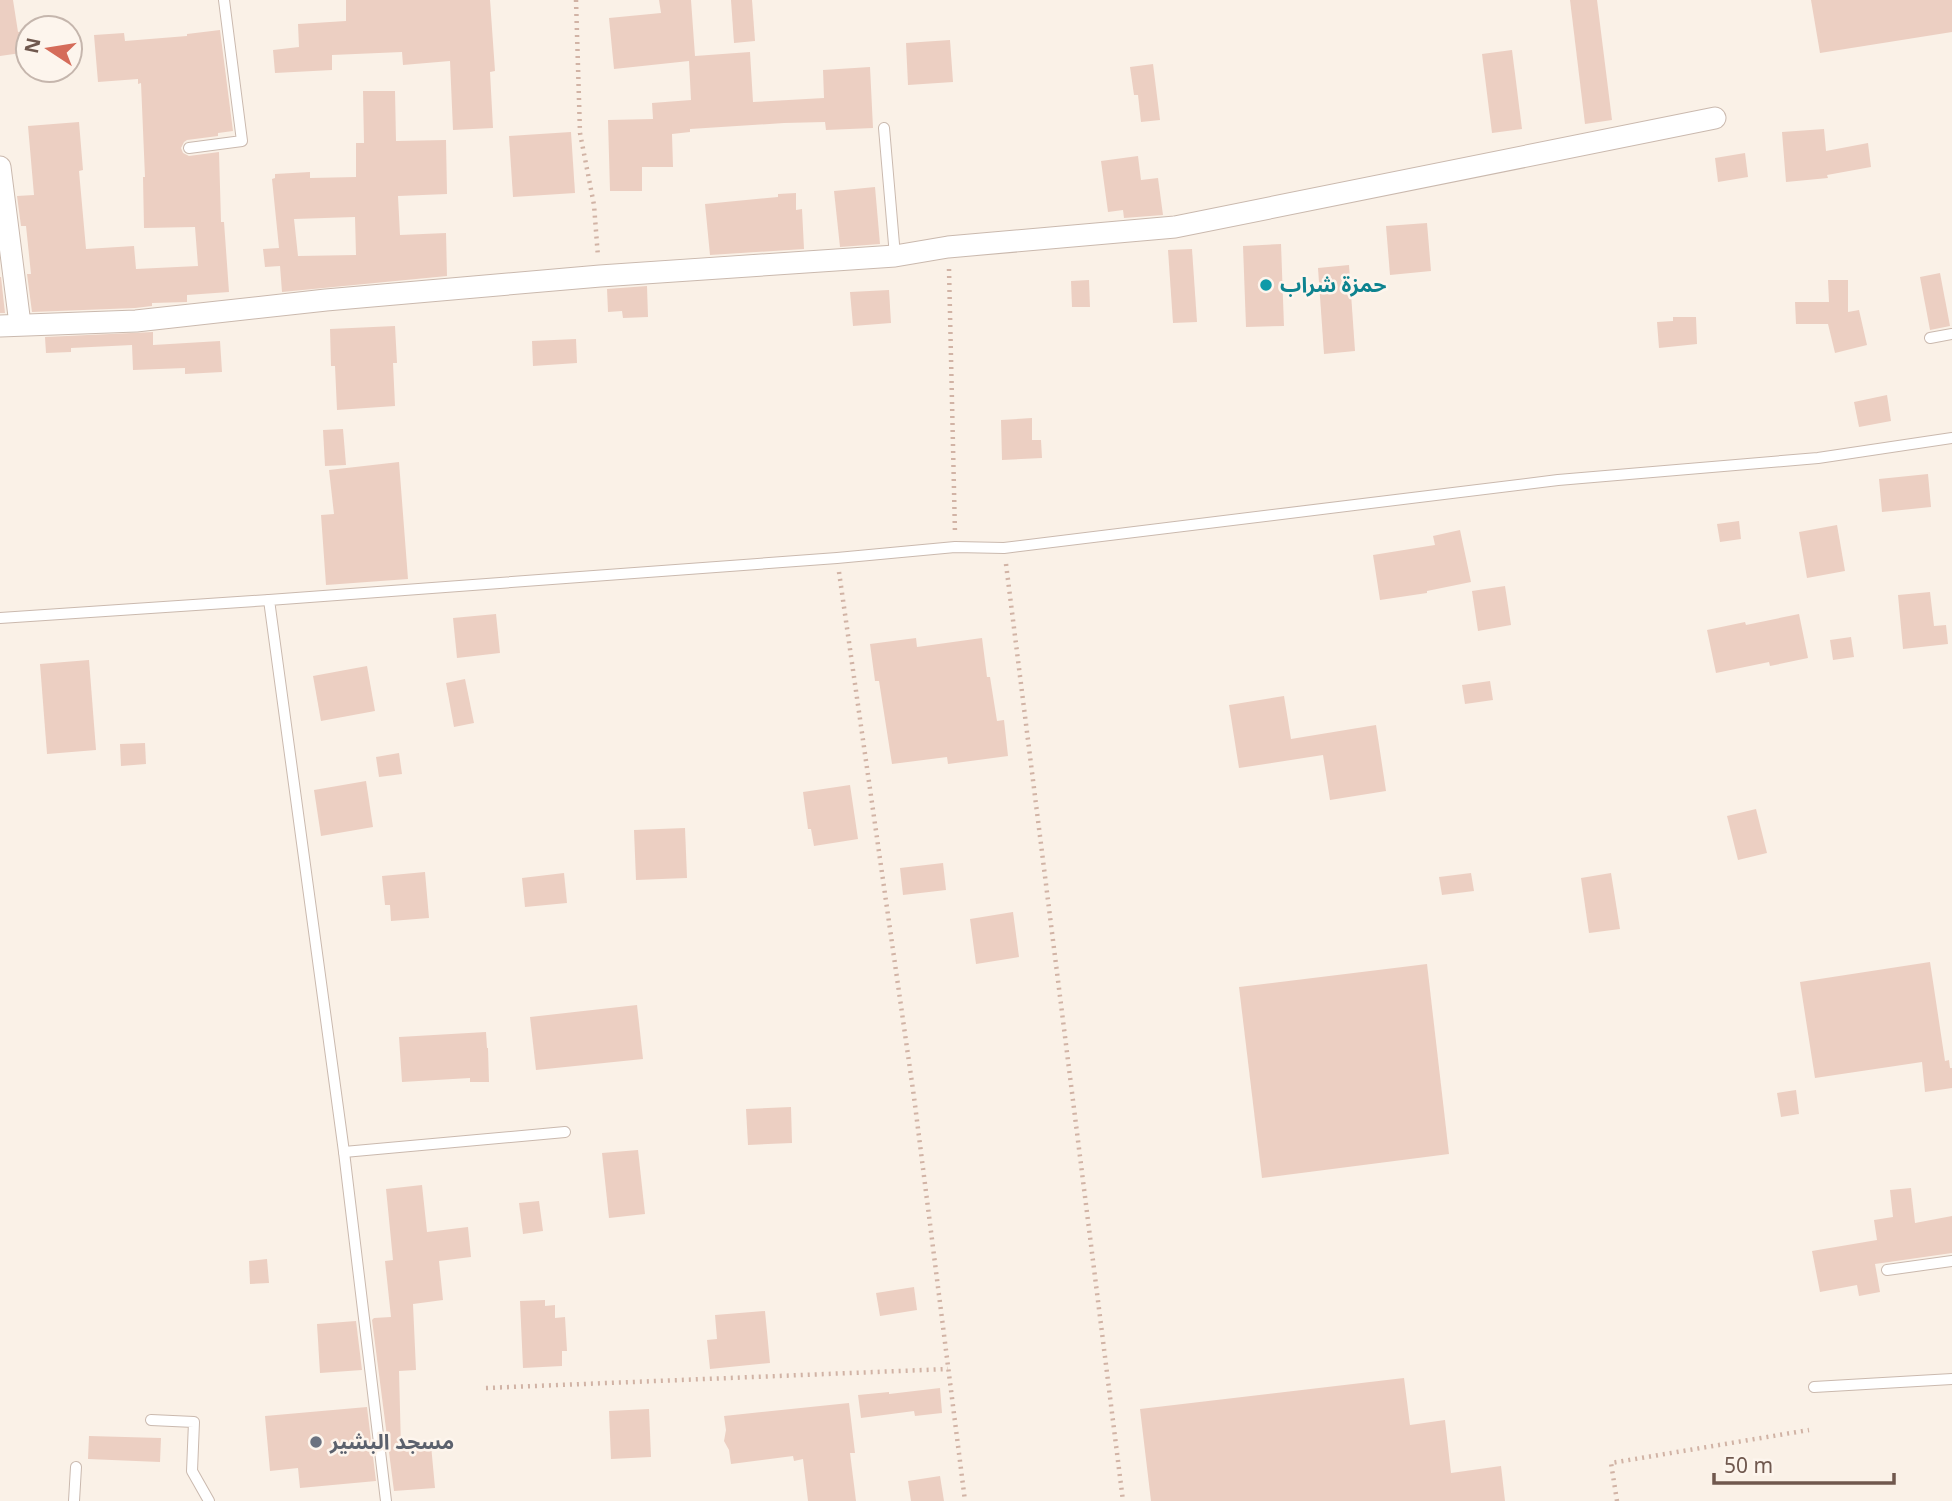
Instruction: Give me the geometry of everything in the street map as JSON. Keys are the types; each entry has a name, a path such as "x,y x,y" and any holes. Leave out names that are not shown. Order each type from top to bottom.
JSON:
{"street":[{"path":"0,167 10,325 136,321 326,300 600,275 895,256 948,247 1175,227 1715,118"}],"lane":[{"path":"189,148 242,141 224,0"},
{"path":"884,128 895,256"},
{"path":"1930,338 1952,334"},
{"path":"0,618 837,558 955,547 1003,548 1563,480 1818,458 1952,438"},
{"path":"269,600 344,1152 386,1501"},
{"path":"344,1152 565,1132"},
{"path":"1886,1270 1952,1261"},
{"path":"1814,1387 1952,1380"},
{"path":"151,1420 194,1422 191,1471 209,1501"},
{"path":"74,1501 76,1467"}],"path":[{"path":"576,0 580,133 594,205 600,275"},
{"path":"948,247 955,547"},
{"path":"1003,548 1123,1501"},
{"path":"837,558 914,1097 965,1501"},
{"path":"486,1388 948,1369"},
{"path":"1617,1501 1611,1463 1809,1430"}],"building":[{"path":"0,0 13,0 14,54 0,56"},
{"path":"346,0 490,0 495,71 490,72 493,128 453,130 450,61 403,65 402,52 332,55 332,70 275,73 273,50 299,47 298,24 346,21"},
{"path":"659,0 691,0 695,56 750,52 753,102 824,98 823,70 870,67 873,128 826,130 825,122 690,129 690,132 672,134 673,167 642,167 642,191 610,191 608,120 653,119 652,103 691,100 689,61 614,69 609,18 661,13"},
{"path":"731,0 752,0 755,41 734,43"},
{"path":"1570,0 1597,0 1612,120 1585,124"},
{"path":"1811,0 1952,0 1952,32 1820,53"},
{"path":"220,30 233,131 187,140 181,148 183,153 189,156 219,152 221,222 224,222 229,292 187,295 187,302 152,303 152,306 135,308 32,312 27,274 31,274 26,226 21,226 17,196 34,195 28,126 79,122 83,170 79,171 86,249 134,246 136,269 198,266 195,227 144,228 141,83 138,84 138,79 98,82 94,35 124,33 125,41 187,36"},
{"path":"950,40 953,82 908,85 906,43"},
{"path":"1512,50 1522,129 1492,133 1482,54"},
{"path":"1153,64 1160,120 1141,122 1138,95 1134,95 1130,67"},
{"path":"363,91 395,91 396,141 446,140 447,194 398,196 400,235 446,233 447,276 282,292 280,266 265,267 263,249 279,248 272,179 275,174 310,172 310,178 356,177 356,143 364,143","holes":["355,217 356,255 298,256 294,219"]},
{"path":"1824,129 1826,151 1868,143 1871,167 1827,175 1828,178 1786,182 1782,132"},
{"path":"571,132 575,193 513,197 509,136"},
{"path":"1745,153 1748,177 1718,182 1715,158"},
{"path":"1138,156 1141,180 1158,178 1163,215 1124,218 1123,210 1108,212 1101,161"},
{"path":"875,187 880,244 840,247 834,191"},
{"path":"796,193 796,210 802,209 804,249 710,255 705,204"},
{"path":"1427,223 1431,271 1390,275 1386,226"},
{"path":"1281,244 1284,326 1246,327 1243,246"},
{"path":"1192,249 1197,322 1173,323 1168,250"},
{"path":"1349,265 1355,351 1324,354 1318,268"},
{"path":"1940,273 1950,326 1930,330 1920,277"},
{"path":"1,277 5,313 0,313"},
{"path":"1089,280 1090,307 1072,307 1071,281"},
{"path":"1828,280 1848,280 1848,312 1859,310 1867,345 1835,353 1828,324 1796,324 1795,302 1829,302"},
{"path":"647,286 648,317 623,318 622,311 608,312 607,289"},
{"path":"889,290 891,323 853,326 850,292"},
{"path":"1673,317 1696,317 1697,344 1659,348 1657,322 1673,321"},
{"path":"395,326 395,406 337,410 335,366 331,366 330,329"},
{"path":"153,332 153,345 220,341 222,372 185,374 185,368 133,370 132,345 71,348 71,352 46,353 45,337"},
{"path":"576,339 577,363 533,366 532,341"},
{"path":"1887,395 1891,421 1859,427 1854,402"},
{"path":"1032,418 1032,440 1041,440 1042,458 1002,460 1001,420"},
{"path":"343,429 346,465 325,466 323,430"},
{"path":"399,462 408,579 326,585 321,515 334,514 329,470"},
{"path":"1928,474 1931,507 1882,512 1879,479"},
{"path":"1739,521 1741,539 1720,542 1717,524"},
{"path":"1837,525 1845,571 1807,578 1799,532"},
{"path":"1460,530 1471,582 1427,593 1380,600 1373,555 1435,545 1433,536"},
{"path":"1505,586 1511,625 1478,631 1472,591"},
{"path":"1930,592 1934,626 1946,625 1948,644 1903,649 1898,595"},
{"path":"496,614 500,653 457,658 453,618"},
{"path":"1799,614 1808,658 1770,666 1769,662 1716,673 1707,630"},
{"path":"1851,637 1854,657 1833,660 1830,640"},
{"path":"916,638 917,647 982,638 997,721 1004,720 1008,756 948,764 947,757 892,764 879,681 875,681 870,644"},
{"path":"89,660 96,750 47,754 40,664"},
{"path":"367,666 375,711 321,721 313,676"},
{"path":"465,679 474,723 454,727 446,683"},
{"path":"1490,681 1493,700 1465,704 1462,685"},
{"path":"1284,696 1291,739 1376,725 1386,791 1330,800 1323,755 1239,768 1229,705"},
{"path":"145,743 146,764 121,766 120,744"},
{"path":"399,753 402,774 379,777 376,757"},
{"path":"366,781 373,827 321,836 314,790"},
{"path":"850,785 858,839 814,846 811,829 808,829 803,792"},
{"path":"1756,809 1767,853 1738,860 1727,816"},
{"path":"685,828 687,878 636,880 634,830"},
{"path":"943,863 946,890 903,895 900,868"},
{"path":"425,872 429,918 391,921 390,905 385,905 382,876"},
{"path":"564,873 567,903 525,907 522,878"},
{"path":"1471,873 1474,891 1442,895 1439,877"},
{"path":"1611,873 1620,929 1589,933 1581,878"},
{"path":"1013,912 1019,957 976,964 970,919"},
{"path":"1930,962 1945,1061 1949,1060 1952,1068 1952,1088 1925,1092 1922,1062 1815,1078 1800,982"},
{"path":"1427,964 1449,1154 1262,1178 1239,987"},
{"path":"637,1005 643,1059 536,1070 530,1017"},
{"path":"486,1032 489,1082 470,1082 470,1078 402,1082 399,1037"},
{"path":"1796,1090 1799,1114 1781,1117 1777,1093"},
{"path":"791,1107 792,1143 748,1145 746,1109"},
{"path":"638,1150 645,1214 609,1218 602,1153"},
{"path":"422,1185 427,1232 468,1227 471,1257 439,1261 443,1300 413,1304 416,1370 399,1371 401,1448 431,1445 435,1488 394,1491 372,1320 391,1317 385,1261 393,1260 386,1189"},
{"path":"1911,1188 1915,1223 1952,1216 1952,1253 1875,1264 1880,1292 1859,1296 1857,1285 1820,1292 1812,1251 1877,1240 1874,1220 1893,1217 1890,1190"},
{"path":"539,1201 543,1231 523,1234 519,1203"},
{"path":"267,1259 269,1283 250,1284 249,1261"},
{"path":"914,1287 917,1310 880,1316 876,1293"},
{"path":"545,1300 545,1306 555,1305 555,1318 565,1317 567,1351 562,1351 562,1366 523,1368 520,1301"},
{"path":"765,1311 770,1363 710,1369 707,1340 717,1339 715,1315"},
{"path":"356,1321 362,1370 320,1373 317,1324"},
{"path":"1404,1378 1410,1425 1445,1420 1451,1473 1501,1466 1505,1501 1151,1501 1140,1409"},
{"path":"940,1388 942,1413 915,1416 914,1411 861,1418 858,1395"},
{"path":"849,1403 855,1453 850,1453 856,1501 808,1501 803,1459 794,1461 793,1456 731,1464 729,1450 724,1441 724,1416"},
{"name":"مسجد البشير","path":"367,1407 376,1481 300,1488 298,1468 270,1471 265,1416"},
{"path":"649,1409 651,1457 611,1459 609,1411"},
{"path":"89,1436 161,1438 160,1462 88,1459"},
{"path":"940,1476 944,1501 911,1501 908,1481"}],"place":[{"name":"حمزة شراب","path":"1266,285"},
{"name":"مسجد البشير","path":"316,1442"}]}
